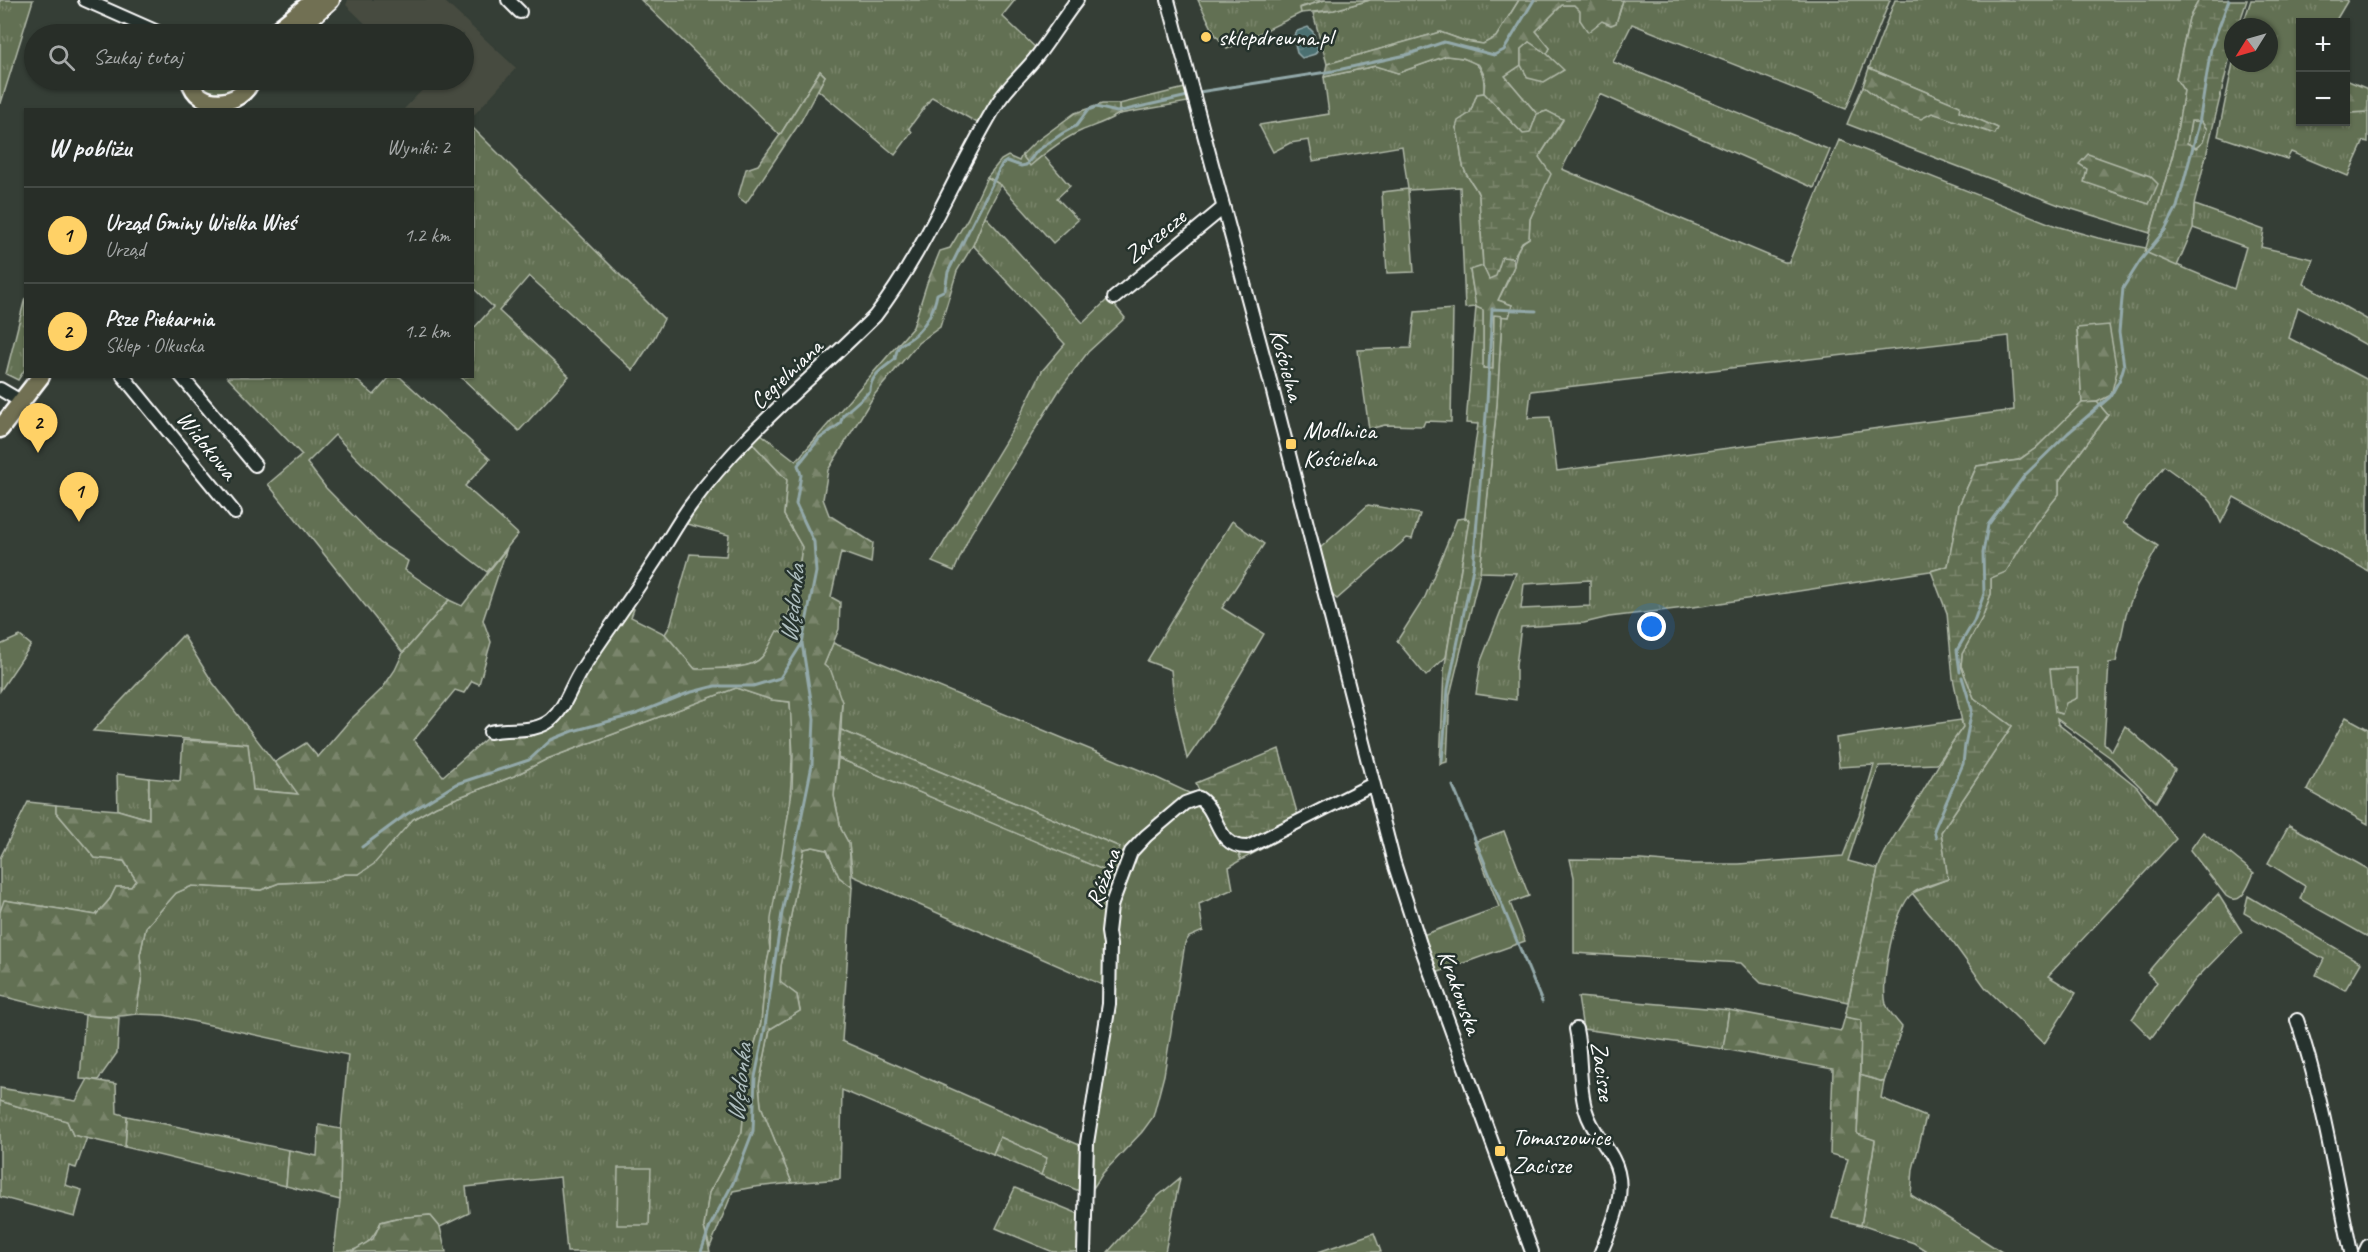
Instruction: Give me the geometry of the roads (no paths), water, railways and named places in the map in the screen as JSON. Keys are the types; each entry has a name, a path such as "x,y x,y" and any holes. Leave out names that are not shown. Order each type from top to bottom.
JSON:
{"main road":[{"path":"284,24 314,0"},
{"path":"304,24 331,0"},
{"path":"194,90 201,108"},
{"path":"198,90 212,101 227,105 246,90"},
{"path":"0,429 40,378"}],"street":[{"path":"85,0 139,24"},
{"path":"508,0 520,12"},
{"name":"Cegielniana","path":"490,732 528,730 553,719 594,649 712,476 875,316 892,294 926,239 960,170 1000,100 1036,58 1077,0"},
{"name":"Kościelna","path":"1168,0 1272,388 1362,742"},
{"name":"Zarzecze","path":"1114,298 1223,208"},
{"name":"Widokowa","path":"125,378 235,513"},
{"path":"183,378 255,465"},
{"path":"0,389 22,402"},
{"name":"Krakowska","path":"1362,742 1405,901 1532,1252"},
{"name":"Różana","path":"1084,1252 1087,1143 1109,1004 1110,945 1108,932 1111,906 1131,852 1185,803 1198,798 1205,802 1222,834 1231,844 1248,847 1373,784"},
{"path":"2296,1020 2313,1071 2325,1120 2351,1252"},
{"name":"Zacisze","path":"1576,1029 1586,1111 1615,1162 1619,1179 1620,1198 1601,1252"},
{"path":"2365,1252 2368,1246"}],"water":[{"path":"1308,27 1313,32 1318,49 1315,54 1302,58 1297,53 1293,37 1297,31"}],"waterway":[{"name":"Wędonka","path":"1199,92 1333,71 1406,55 1444,42 1494,55 1504,50 1534,0"},
{"path":"1960,672 1957,650 1974,621 1984,594 1983,553 1988,525 2025,475 2068,433 2110,397 2120,379 2124,366 2119,332 2123,288 2140,261 2165,230 2177,207 2199,124 2211,48 2229,0"},
{"name":"Wędonka","path":"701,1252 710,1226 733,1183 753,1131 755,1077 782,913 812,765 814,719 802,643 816,572 814,542 796,504 801,475 798,465 819,439 840,424 843,415 870,391 875,376 895,359 900,346 915,335 926,321 937,294 945,290 948,272 1002,164 1007,161 1021,166 1026,165 1037,151 1076,126 1088,110 1096,107 1117,112 1188,96"},
{"path":"1442,761 1448,689 1473,568 1487,403 1492,309 1536,311"},
{"path":"362,847 404,816 456,784 529,760 551,740 573,731 636,714 688,693 715,686 753,686 780,678 801,645"},
{"path":"1936,838 1934,830 1963,764 1972,710 1962,677"},
{"path":"1453,786 1542,1002"}],"place":[{"name":"sklepdrewna.pl","path":"1206,37"},
{"name":"Modlnica Kościelna","path":"1291,444"},
{"name":"Psze Piekarnia","path":"38,453"},
{"name":"Urząd Gminy Wielka Wieś","path":"79,522"},
{"name":"Tomaszowice Zacisze","path":"1500,1151"}]}
